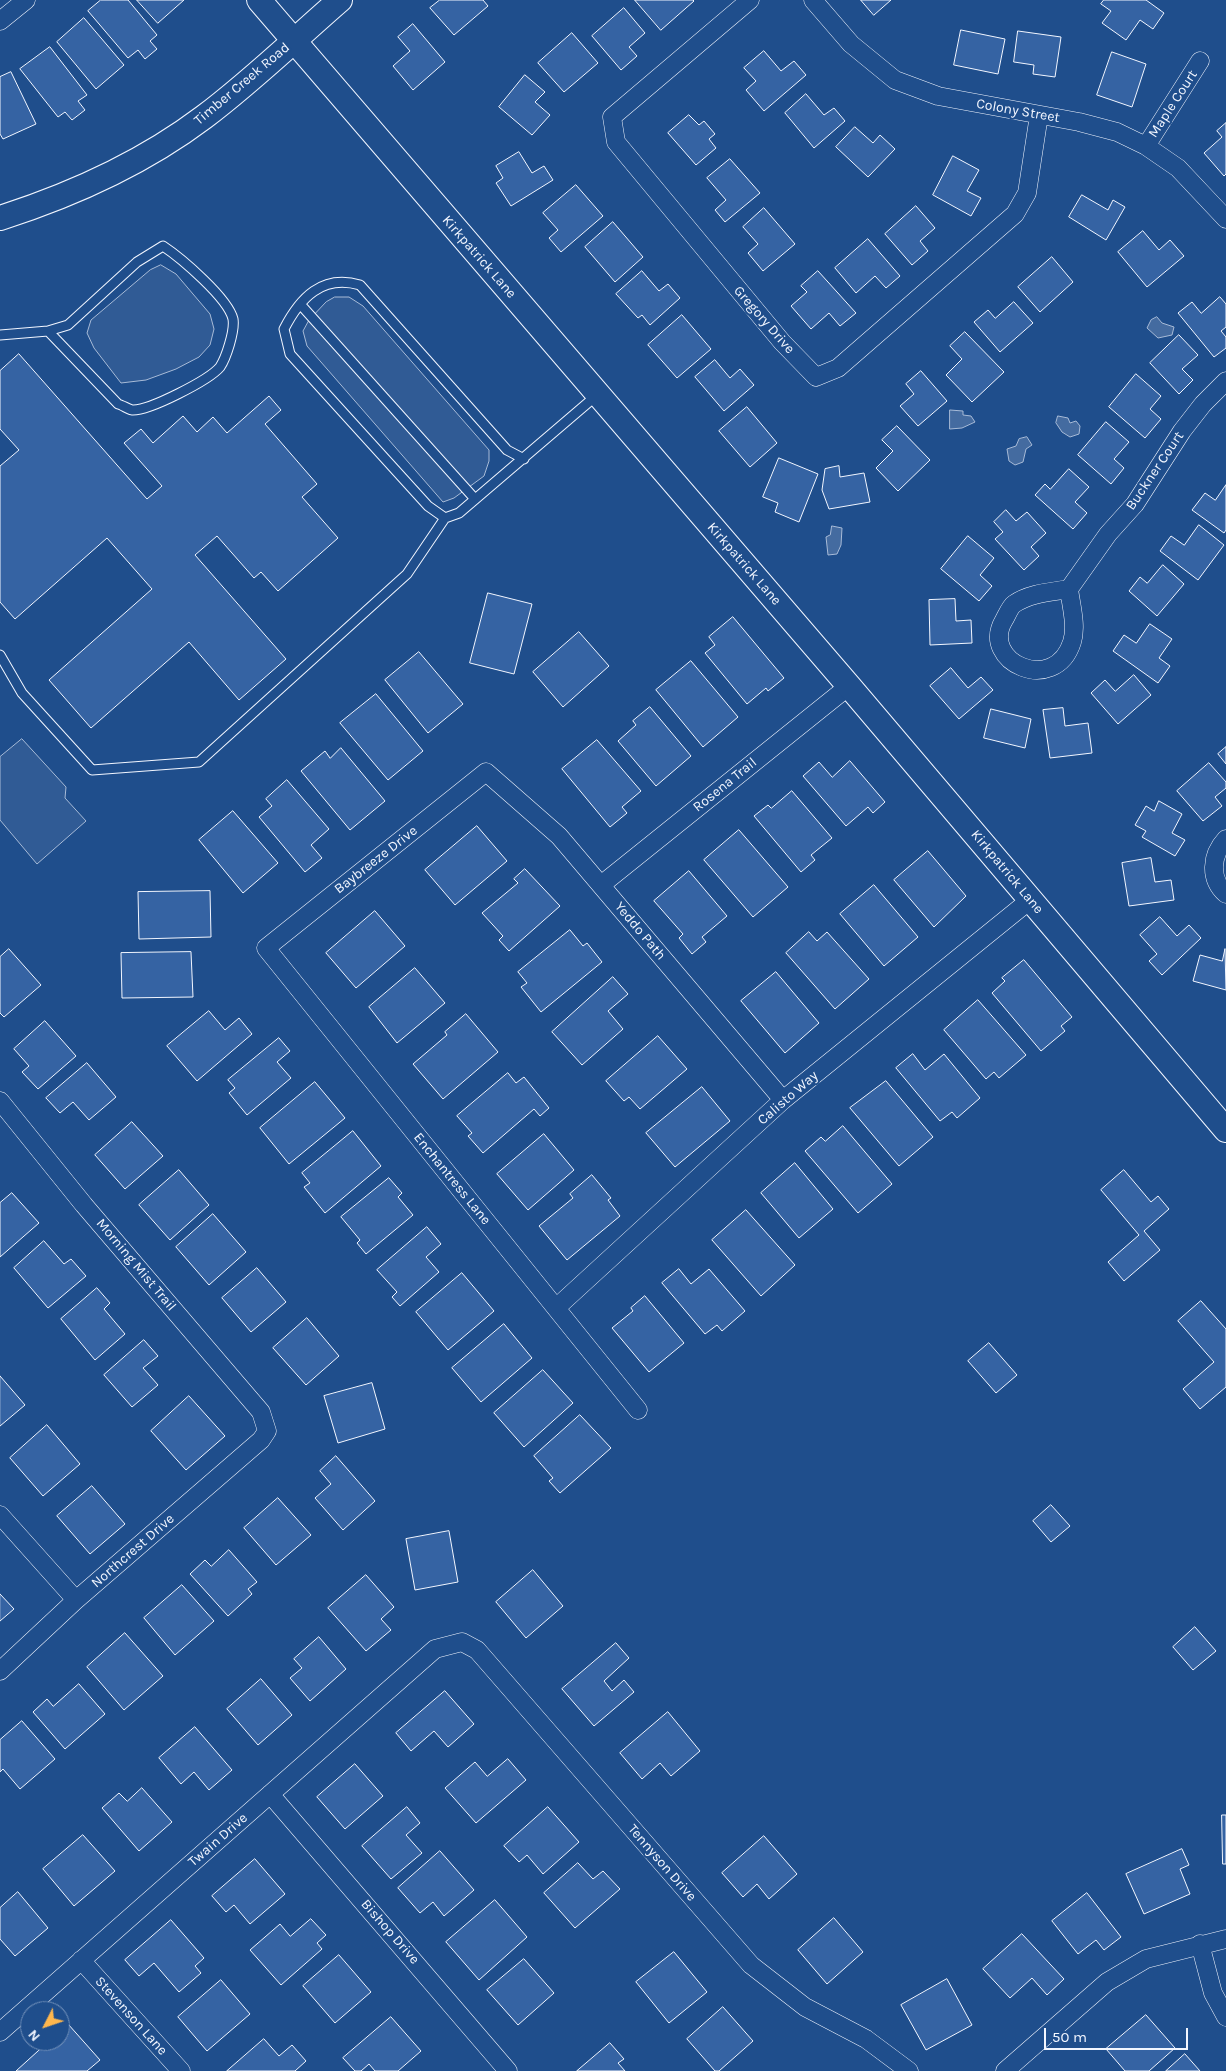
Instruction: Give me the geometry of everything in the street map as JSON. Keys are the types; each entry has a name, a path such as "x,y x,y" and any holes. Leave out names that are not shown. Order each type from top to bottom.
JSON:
{"street":[{"path":"0,21 26,0"},
{"name":"Kirkpatrick Lane","path":"260,0 849,686 1226,1130"},
{"name":"Timber Creek Road","path":"0,218 49,203 133,163 204,118 340,0"},
{"name":"Gregory Drive","path":"750,0 612,117 616,142 782,342 816,377 838,368 1015,214 1027,193 1039,115"},
{"name":"Colony Street","path":"813,0 851,44 895,80 938,96 1117,132 1146,146 1178,168 1226,219"},
{"name":"Maple Court","path":"1146,146 1200,61"},
{"name":"Buckner Court","path":"1069,589 1108,534 1135,504 1182,431 1203,404 1226,381"},
{"path":"1069,589 1073,636 1072,644 1062,658 1049,669 1037,672 1013,662 1003,652 1000,640 1000,626 1013,605 1032,595 1069,589"},
{"name":"Rosena Trail","path":"601,884 849,686"},
{"name":"Yeddo Path","path":"486,772 559,836 783,1100"},
{"name":"Baybreeze Drive","path":"266,948 486,772"},
{"path":"1226,839 1218,848 1213,871 1216,882 1226,894"},
{"name":"Calisto Way","path":"556,1308 783,1100 1030,900"},
{"name":"Enchantress Lane","path":"266,948 638,1410"},
{"name":"Morning Mist Trail","path":"0,1101 84,1205 261,1412 267,1432"},
{"name":"Northcrest Drive","path":"0,1671 76,1600 261,1440 267,1432"},
{"path":"0,1515 76,1600"},
{"name":"Tennyson Drive","path":"435,1649 462,1642 477,1650 751,1965 805,2007 866,2039 908,2071"},
{"name":"Twain Drive","path":"0,2032 435,1649"},
{"name":"Bishop Drive","path":"270,1794 508,2071"},
{"path":"1005,2071 1107,1982 1146,1959 1226,1939"},
{"path":"1200,1944 1213,1993 1226,2017"},
{"name":"Stevenson Lane","path":"81,1960 181,2071"}],"lane":[{"path":"0,334 48,330 68,325 137,262 163,246 186,262 218,296 233,319 229,347 220,367 194,386 157,403 132,410 118,404 48,330"},
{"path":"445,518 428,506 290,354 284,330 295,307 318,288 344,280 360,285 506,450 524,459"},
{"path":"300,304 475,499"},
{"path":"0,656 22,693 92,770 199,762 407,574 445,518 458,513 598,395"}],"shaded area":[{"path":"161,265 176,274 210,314 214,329 210,345 199,357 176,369 146,380 121,383 94,348 87,333 91,320 150,270"},
{"path":"335,297 349,297 363,306 489,450 489,461 484,476 454,498 443,502 307,346 303,331 309,320 326,302"},
{"path":"1157,317 1162,323 1174,327 1172,335 1158,338 1147,328 1151,320"},
{"path":"950,410 963,411 963,415 971,416 975,422 962,428 950,429"},
{"path":"1058,416 1068,418 1070,423 1076,421 1080,426 1079,434 1070,437 1062,432 1056,423"},
{"path":"1027,437 1032,445 1026,449 1023,462 1015,465 1009,461 1007,449 1016,446 1019,439"},
{"path":"832,526 842,528 841,545 837,554 828,555 826,537 830,535"},
{"path":"22,739 66,787 65,798 86,821 37,864 0,820 0,757"}],"building":[{"path":"101,0 128,0 157,35 150,41 157,49 145,59 138,50 128,58 88,11"},
{"path":"137,0 184,0 158,23"},
{"path":"440,0 483,0 488,6 454,35 430,8"},
{"path":"635,0 693,0 694,1 661,30"},
{"path":"861,0 891,0 874,15"},
{"path":"1104,0 1146,0 1164,13 1153,29 1140,20 1126,40 1102,23 1111,11 1101,4"},
{"path":"624,8 645,33 629,47 637,56 621,70 592,36"},
{"path":"84,18 124,65 96,89 57,42"},
{"path":"413,24 445,62 413,90 393,66 410,51 398,37"},
{"path":"961,30 1005,39 998,74 954,65"},
{"path":"1018,31 1061,37 1055,77 1033,74 1034,65 1014,62"},
{"path":"572,33 598,63 564,92 538,63"},
{"path":"50,47 87,95 78,101 85,110 72,120 65,112 58,117 20,69"},
{"path":"764,51 781,71 794,61 806,75 764,111 746,90 756,81 744,68"},
{"path":"1112,52 1146,64 1132,107 1097,95"},
{"path":"11,72 36,124 3,139 0,134 0,77"},
{"path":"525,75 545,92 535,102 550,115 532,135 499,107"},
{"path":"806,94 824,115 834,108 845,121 814,148 785,113"},
{"path":"689,115 699,125 704,121 715,134 709,139 716,148 696,165 668,133"},
{"path":"1226,123 1226,174 1224,176 1204,153 1222,137 1217,131"},
{"path":"855,127 873,143 880,135 895,149 868,177 836,147"},
{"path":"519,152 532,173 544,166 553,180 511,206 496,183 503,178 496,166"},
{"path":"953,156 979,170 967,191 981,198 971,216 933,195"},
{"path":"730,159 760,193 725,222 715,210 726,200 707,178"},
{"path":"576,185 603,216 561,252 549,238 558,230 543,213"},
{"path":"1082,195 1108,210 1113,200 1125,207 1106,240 1069,217"},
{"path":"916,206 935,228 920,241 928,251 912,265 885,234"},
{"path":"764,208 795,244 763,271 748,253 758,244 743,227"},
{"path":"613,222 643,257 615,282 585,247"},
{"path":"1143,231 1159,250 1170,240 1184,256 1147,287 1118,252"},
{"path":"868,239 900,276 886,288 875,276 856,293 835,268"},
{"path":"1052,257 1073,282 1040,312 1018,287"},
{"path":"642,271 659,291 668,284 680,298 650,325 642,315 638,318 616,294"},
{"path":"818,271 856,313 840,326 829,313 811,329 791,306 807,292 801,286"},
{"path":"1220,297 1226,304 1226,327 1221,331 1226,337 1226,348 1214,357 1178,313 1192,302 1201,313"},
{"path":"1014,302 1033,323 1000,352 974,322 988,310 995,318"},
{"path":"682,315 711,349 677,378 648,345"},
{"path":"965,332 1004,372 972,402 946,375 962,359 950,346"},
{"path":"1179,335 1198,355 1182,369 1193,380 1179,394 1150,363"},
{"path":"19,354 147,499 162,486 124,443 141,429 153,443 183,416 197,432 213,417 227,433 269,396 281,410 265,424 317,484 302,497 338,538 278,591 261,572 254,578 217,536 195,555 286,659 239,700 189,642 91,728 49,680 152,589 107,538 15,619 0,602 0,466 19,450 0,429 0,371"},
{"path":"715,360 730,378 740,369 754,385 724,411 695,377"},
{"path":"921,371 947,401 918,426 900,406 914,394 906,384"},
{"path":"1136,374 1161,396 1150,409 1161,419 1145,438 1109,407"},
{"path":"747,407 777,443 750,467 719,431"},
{"path":"1106,422 1129,442 1114,459 1124,468 1111,484 1078,455"},
{"path":"897,426 930,460 898,491 876,468 893,451 882,440"},
{"path":"779,458 818,474 799,522 775,512 778,503 763,497"},
{"path":"839,466 840,477 864,473 870,502 829,509 822,490 825,469"},
{"path":"1069,469 1089,487 1075,502 1087,513 1073,529 1035,495 1045,484 1050,489"},
{"path":"1226,485 1226,530 1224,533 1192,510 1205,493 1215,500"},
{"path":"1006,510 1016,521 1027,512 1046,533 1031,547 1039,556 1024,570 995,539 1003,532 994,522"},
{"path":"1199,525 1224,545 1198,580 1160,551 1171,536 1184,545"},
{"path":"968,536 994,558 980,575 992,586 979,601 941,569"},
{"path":"1163,565 1184,584 1157,616 1129,591 1140,577 1147,583"},
{"path":"488,593 532,604 514,674 470,663"},
{"path":"955,599 956,621 971,620 972,643 930,645 929,600"},
{"path":"733,617 784,678 768,691 766,688 747,704 705,653 715,645 709,637"},
{"path":"1150,624 1172,639 1159,658 1170,666 1158,683 1113,651 1124,635 1136,643"},
{"path":"579,632 609,666 563,707 533,672"},
{"path":"419,652 463,704 428,733 385,680"},
{"path":"691,661 738,717 703,747 656,690"},
{"path":"951,668 968,688 981,677 993,690 959,719 930,686"},
{"path":"1134,675 1151,695 1118,724 1091,693 1105,680 1115,691"},
{"path":"376,694 423,751 388,780 340,723"},
{"path":"650,707 691,756 656,786 618,741 636,725 633,721"},
{"path":"1063,708 1065,726 1088,723 1092,753 1050,758 1043,710"},
{"path":"991,709 1031,719 1025,748 984,738"},
{"path":"597,740 641,791 622,807 627,813 610,827 562,769"},
{"path":"1226,747 1226,764 1218,754"},
{"path":"341,748 385,801 350,830 301,771 325,751 330,758"},
{"path":"850,761 885,802 873,813 868,807 846,826 803,776 819,762 832,777"},
{"path":"1209,763 1226,782 1226,788 1215,797 1222,806 1203,821 1177,791"},
{"path":"287,780 329,829 311,845 322,858 305,872 259,817 272,806 266,799"},
{"path":"792,791 832,838 811,855 815,860 801,872 754,816 768,805 771,808"},
{"path":"1159,801 1182,814 1172,833 1185,840 1175,856 1142,837 1146,831 1135,825 1146,806 1154,811"},
{"path":"233,811 278,863 243,893 199,840"},
{"path":"477,826 507,861 455,905 425,870"},
{"path":"739,830 788,887 753,917 704,860"},
{"path":"928,851 966,896 934,927 894,880"},
{"path":"1151,858 1155,882 1171,880 1174,900 1129,906 1122,863"},
{"path":"525,869 560,906 509,951 499,940 503,936 482,913 518,883 514,879"},
{"path":"689,871 727,916 702,937 706,942 692,954 679,938 683,934 654,901"},
{"path":"874,885 918,937 884,966 840,914"},
{"path":"210,891 211,937 139,939 138,892"},
{"path":"375,911 405,946 356,988 326,953"},
{"path":"1160,917 1177,936 1189,925 1201,938 1162,975 1149,961 1157,954 1140,935"},
{"path":"570,930 583,946 587,943 602,962 541,1012 521,987 527,983 518,972"},
{"path":"809,932 817,941 827,932 869,979 835,1009 786,953"},
{"path":"9,949 41,985 4,1017 0,1013 0,957"},
{"path":"1225,949 1226,990 1193,981 1200,955 1222,961"},
{"path":"191,952 193,997 122,998 121,953"},
{"path":"1024,960 1072,1017 1061,1026 1065,1031 1041,1051 992,993 1005,981 1002,978"},
{"path":"415,968 445,1003 397,1043 369,1007"},
{"path":"776,972 819,1023 785,1053 741,1001"},
{"path":"613,977 628,994 608,1011 623,1029 582,1065 552,1032"},
{"path":"978,1000 1026,1055 999,1078 994,1072 986,1079 944,1030"},
{"path":"209,1011 225,1030 239,1018 252,1034 197,1081 167,1046"},
{"path":"466,1014 498,1052 443,1099 413,1064 447,1035 445,1032"},
{"path":"45,1021 76,1056 38,1089 22,1072 29,1066 14,1049"},
{"path":"658,1036 687,1069 640,1109 629,1097 624,1101 606,1081"},
{"path":"279,1038 290,1051 277,1062 291,1078 247,1115 229,1093 235,1088 228,1080"},
{"path":"913,1054 925,1070 944,1054 980,1098 957,1118 952,1112 940,1121 896,1068"},
{"path":"87,1063 116,1097 89,1120 73,1102 60,1113 46,1098"},
{"path":"508,1073 516,1083 524,1077 549,1108 540,1116 534,1109 483,1153 468,1136 472,1133 457,1116"},
{"path":"886,1081 933,1137 899,1166 850,1108"},
{"path":"315,1082 345,1118 289,1164 260,1128"},
{"path":"702,1087 730,1121 675,1167 646,1133"},
{"path":"132,1122 163,1156 125,1189 95,1155"},
{"path":"843,1126 892,1184 858,1213 805,1151 821,1137 825,1141"},
{"path":"353,1131 381,1166 325,1213 304,1187 310,1183 302,1173"},
{"path":"544,1134 574,1170 528,1210 497,1174"},
{"path":"795,1163 833,1209 799,1238 761,1193"},
{"path":"179,1170 209,1205 170,1240 139,1205"},
{"path":"1124,1170 1151,1202 1158,1196 1169,1209 1144,1231 1160,1250 1124,1281 1108,1262 1139,1235 1101,1190"},
{"path":"592,1175 611,1198 608,1200 620,1216 567,1260 539,1226 573,1198 570,1194"},
{"path":"389,1178 402,1193 398,1197 413,1215 366,1254 357,1243 360,1240 341,1217"},
{"path":"12,1193 39,1223 0,1257 0,1203"},
{"path":"746,1210 795,1265 761,1296 712,1240"},
{"path":"213,1214 246,1252 209,1285 176,1247"},
{"path":"427,1227 441,1244 426,1257 439,1272 400,1306 392,1297 397,1292 377,1270"},
{"path":"44,1241 64,1264 71,1259 86,1276 48,1308 14,1268"},
{"path":"257,1268 286,1302 251,1332 222,1298"},
{"path":"679,1269 691,1284 709,1269 745,1311 722,1331 717,1325 705,1334 662,1283"},
{"path":"462,1273 494,1311 448,1350 416,1312"},
{"path":"97,1288 110,1303 104,1309 125,1334 95,1360 61,1319"},
{"path":"645,1296 684,1343 649,1372 612,1328 633,1311 631,1308"},
{"path":"1201,1301 1226,1329 1226,1387 1200,1409 1183,1389 1214,1362 1178,1321"},
{"path":"307,1318 339,1356 306,1385 273,1348"},
{"path":"504,1324 532,1358 481,1402 452,1368"},
{"path":"144,1340 158,1356 143,1368 158,1385 132,1407 104,1375"},
{"path":"989,1343 1017,1375 996,1393 968,1361"},
{"path":"543,1370 573,1403 524,1447 494,1413"},
{"path":"0,1376 25,1405 0,1426"},
{"path":"372,1383 385,1429 338,1443 324,1396"},
{"path":"189,1396 225,1436 186,1470 151,1431"},
{"path":"580,1415 611,1448 560,1493 549,1481 553,1478 534,1456"},
{"path":"47,1425 80,1464 43,1496 10,1458"},
{"path":"336,1456 375,1501 343,1530 315,1498 331,1484 320,1471"},
{"path":"92,1486 125,1524 90,1554 57,1516"},
{"path":"278,1498 311,1535 276,1565 244,1528"},
{"path":"1051,1505 1070,1526 1051,1542 1033,1521"},
{"path":"449,1531 458,1582 415,1590 406,1539"},
{"path":"229,1550 257,1582 248,1589 252,1594 228,1616 190,1574 205,1560 211,1566"},
{"path":"533,1570 563,1606 526,1638 496,1602"},
{"path":"366,1575 394,1607 381,1619 391,1630 366,1651 328,1608"},
{"path":"182,1585 214,1621 175,1655 144,1618"},
{"path":"0,1594 14,1609 0,1621"},
{"path":"1195,1627 1216,1651 1193,1670 1173,1647"},
{"path":"125,1633 163,1676 124,1710 87,1667"},
{"path":"319,1637 346,1669 310,1701 290,1678 302,1668 294,1659"},
{"path":"616,1643 629,1658 604,1681 612,1691 624,1680 634,1692 594,1726 562,1689"},
{"path":"261,1679 292,1715 258,1745 227,1709"},
{"path":"79,1684 105,1714 65,1749 33,1712 47,1699 53,1706"},
{"path":"445,1691 474,1724 448,1747 434,1731 411,1751 396,1733"},
{"path":"668,1712 700,1751 671,1776 660,1763 642,1779 620,1753"},
{"path":"22,1721 55,1759 20,1789 3,1769 0,1772 0,1740"},
{"path":"195,1727 232,1770 209,1790 194,1772 181,1784 159,1758"},
{"path":"508,1759 526,1780 476,1823 445,1788 475,1762 487,1776"},
{"path":"355,1764 383,1796 345,1829 317,1797"},
{"path":"142,1788 172,1822 139,1851 102,1808 119,1793 127,1801"},
{"path":"407,1807 420,1823 406,1835 422,1853 391,1879 362,1846"},
{"path":"548,1807 579,1842 543,1874 527,1855 519,1862 504,1846"},
{"path":"1222,1815 1226,1815 1226,1864 1223,1864"},
{"path":"83,1835 115,1871 74,1906 43,1869"},
{"path":"764,1836 797,1874 769,1899 757,1884 743,1897 722,1873"},
{"path":"1182,1849 1189,1865 1180,1869 1190,1894 1144,1914 1126,1874"},
{"path":"440,1851 474,1890 444,1916 433,1902 420,1913 398,1888"},
{"path":"255,1859 285,1894 250,1924 234,1905 226,1912 212,1896"},
{"path":"578,1863 593,1879 603,1871 620,1889 575,1928 544,1893"},
{"path":"18,1892 48,1928 15,1956 0,1939 0,1908"},
{"path":"1087,1893 1121,1937 1104,1950 1096,1940 1078,1954 1052,1921"},
{"path":"495,1900 527,1937 479,1980 446,1942"},
{"path":"834,1918 863,1952 827,1984 798,1950"},
{"path":"311,1919 326,1935 317,1943 322,1949 281,1985 250,1950 280,1924 290,1936"},
{"path":"171,1920 204,1958 195,1966 201,1973 179,1992 154,1963 139,1976 125,1960"},
{"path":"1022,1934 1064,1979 1047,1995 1032,1978 1010,1998 983,1969"},
{"path":"674,1952 707,1992 669,2023 636,1982"},
{"path":"339,1955 371,1992 335,2023 303,1986"},
{"path":"524,1959 554,1993 518,2025 487,1990"},
{"path":"947,1979 972,2025 926,2050 901,2005"},
{"path":"221,1980 250,2014 207,2051 178,2017"},
{"path":"723,2007 753,2041 719,2071 715,2071 687,2039"},
{"path":"1146,2015 1175,2048 1149,2071 1125,2071 1106,2049"},
{"path":"391,2017 421,2051 398,2071 375,2071 369,2064 361,2071 355,2071 343,2058"},
{"path":"70,2026 100,2060 87,2071 16,2071 38,2051 70,2051"},
{"path":"264,2039 279,2056 292,2045 306,2061 295,2071 227,2071"},
{"path":"610,2043 624,2059 618,2063 625,2071 577,2071"},
{"path":"1185,2054 1200,2071 1166,2071"}]}
